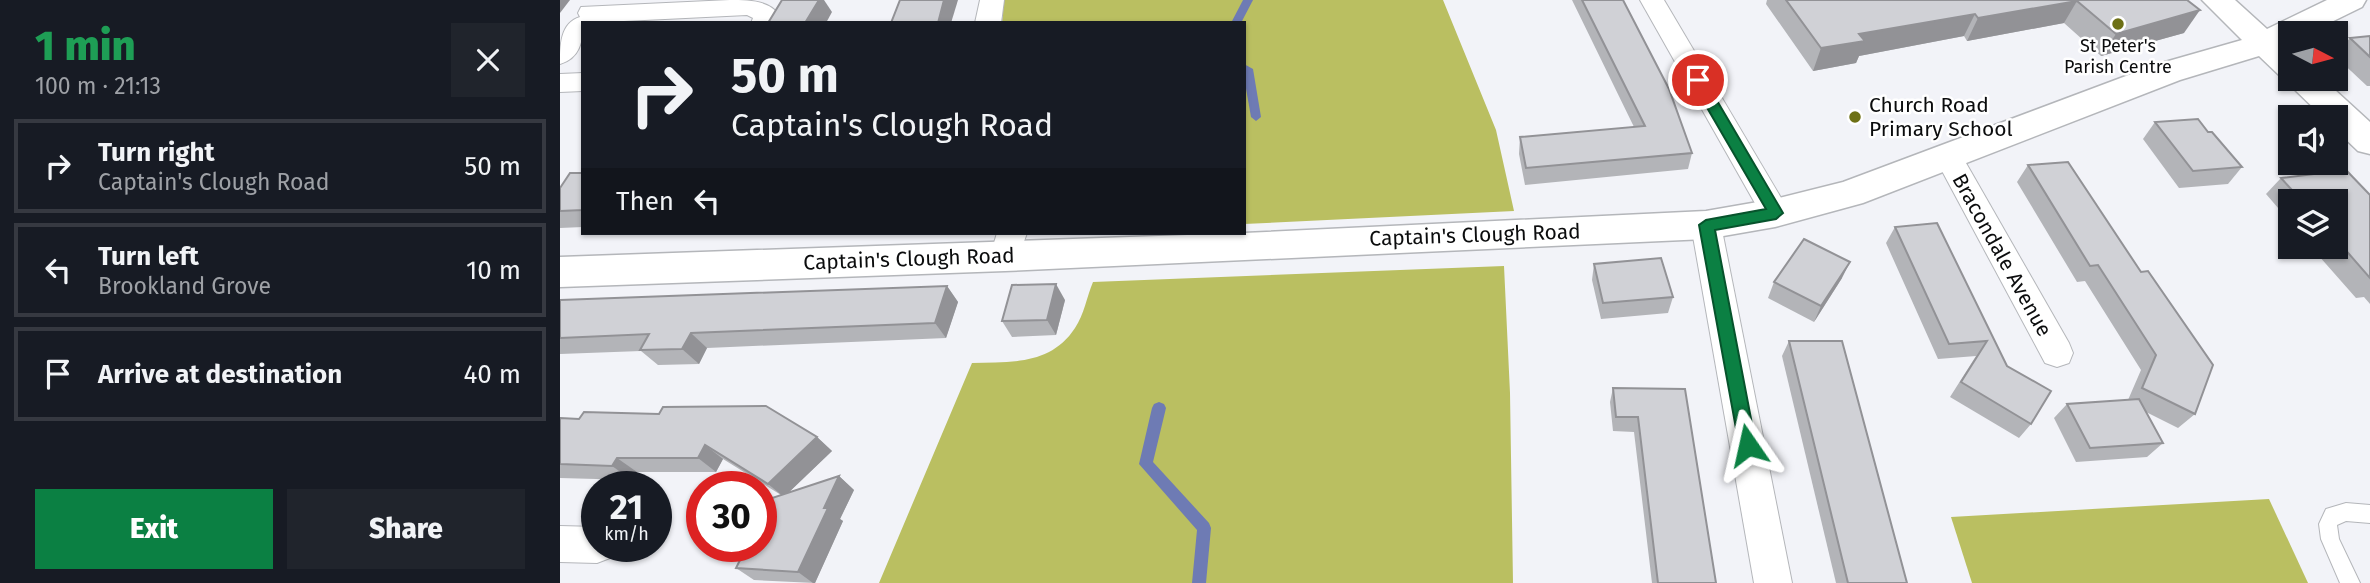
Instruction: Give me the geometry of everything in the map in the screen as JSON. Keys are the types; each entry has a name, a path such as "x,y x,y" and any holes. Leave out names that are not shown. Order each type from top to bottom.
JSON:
{"street":[{"path":"988,21 992,0"},
{"path":"1652,0 1776,213"},
{"path":"2217,0 2278,57"},
{"name":"Captain's Clough Road","path":"560,272 1008,244 1706,225 1776,213 1850,194 2169,72 2263,44 2351,0"},
{"path":"589,15 751,7 767,15 763,21"},
{"path":"560,55 581,26"},
{"path":"560,83 581,82"},
{"path":"2316,91 2370,142"},
{"name":"Bracondale Avenue","path":"1948,156 2057,354"},
{"path":"1706,225 1773,583"},
{"path":"560,544 581,545"}],"lane":[{"path":"2350,583 2330,539 2328,524 2333,515 2346,512 2370,514"}],"green space":[{"path":"1004,0 1443,0 1496,130 1514,211 1246,224 1246,21 1002,21"},
{"path":"1504,266 1510,393 1513,583 879,583 972,363 1029,359 1054,349 1078,323 1093,282"},
{"path":"2269,499 2308,583 1972,583 1951,517"}],"building":[{"path":"782,0 819,0 806,21 769,21"},
{"path":"900,0 944,0 939,21 892,21"},
{"path":"1582,0 1623,0 1669,89 1692,153 1526,168 1520,137 1645,126"},
{"path":"1786,0 2187,0 2200,10 2116,34 2077,1 1978,18 1975,14 1859,34 1865,41 1821,48"},
{"path":"2370,36 2370,57 2350,38"},
{"path":"2198,119 2242,167 2193,171 2155,122"},
{"path":"2068,162 2141,272 2148,271 2213,365 2195,414 2142,388 2156,355 2098,265 2090,266 2028,165"},
{"path":"2348,172 2370,195 2370,278 2348,253 2348,189 2291,189 2281,178 2348,175"},
{"path":"570,173 581,173 581,210 560,211 560,188"},
{"path":"1937,223 2007,366 2051,391 2031,424 1961,382 1987,341 1949,344 1895,227"},
{"path":"1804,239 1850,262 1821,306 1774,282"},
{"path":"1661,258 1673,297 1603,303 1594,264"},
{"path":"1056,284 1047,320 1002,321 1012,285"},
{"path":"947,286 935,323 691,333 682,349 640,350 649,334 560,338 560,300"},
{"path":"1789,341 1842,341 1907,583 1848,583"},
{"path":"1613,388 1685,389 1716,583 1658,583 1638,417 1616,417"},
{"path":"2139,399 2163,443 2090,448 2067,404"},
{"path":"766,406 817,437 777,475 777,471 747,471 705,445 698,458 617,458 612,466 560,464 560,418 579,419 584,412 659,414 663,407"},
{"path":"839,476 824,508 828,508 798,572 736,568 739,562 777,562 777,496"}],"waterway":[{"path":"1237,21 1248,0"},
{"path":"1246,68 1256,117"},
{"path":"1159,408 1146,464 1204,528 1199,583"}],"place":[{"name":"St Peter's Parish Centre","path":"2118,24"},
{"name":"Church Road Primary School","path":"1855,117"}],"route":[{"path":"1698,80 1776,213 1706,225 1748,445"}]}
